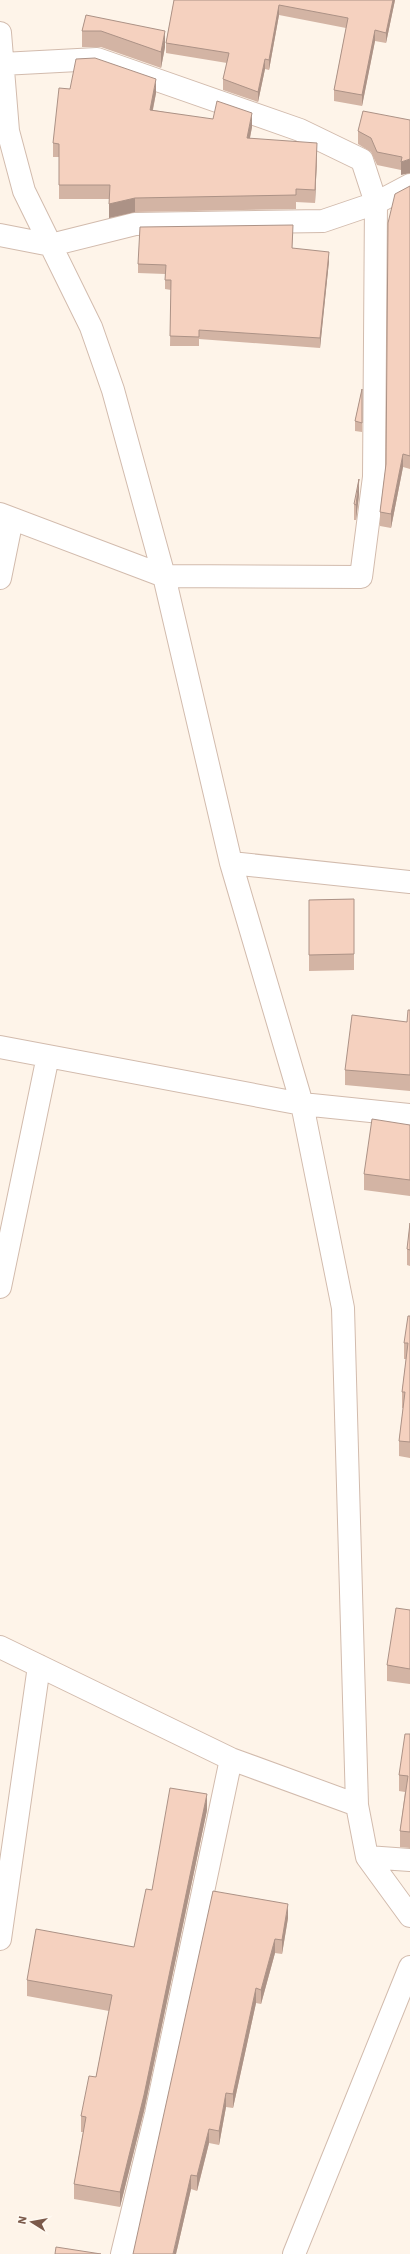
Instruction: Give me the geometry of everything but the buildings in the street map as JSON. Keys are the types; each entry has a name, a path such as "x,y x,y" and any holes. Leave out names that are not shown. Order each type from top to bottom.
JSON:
{"street":[{"path":"0,33 10,138 24,191 91,327 113,390 164,576 231,863 302,1104 343,1308 357,1805 367,1857 410,1916"},
{"path":"0,578 6,516 164,576 361,577 374,477 376,203 362,160 300,130 97,59 2,64"},
{"path":"0,235 51,245 135,224 323,220 376,203 410,185"},
{"path":"231,863 410,882"},
{"path":"0,1047 302,1104 410,1115"},
{"path":"0,1287 6,1229 48,1056"},
{"path":"0,1647 232,1759 357,1805"},
{"path":"0,1939 39,1666"},
{"path":"122,2254 156,2114 232,1759"},
{"path":"367,1857 410,1860"},
{"path":"294,2254 410,1966"}]}
